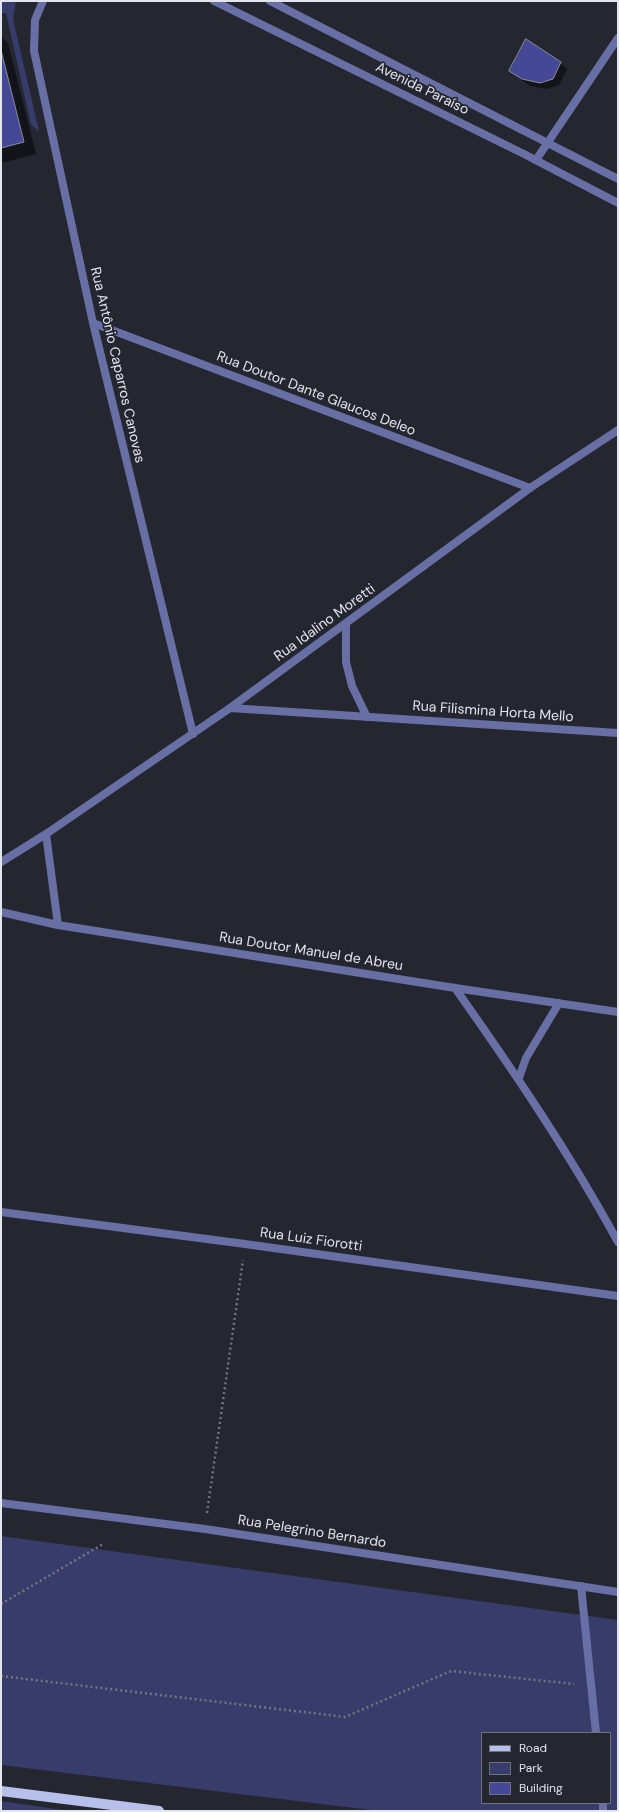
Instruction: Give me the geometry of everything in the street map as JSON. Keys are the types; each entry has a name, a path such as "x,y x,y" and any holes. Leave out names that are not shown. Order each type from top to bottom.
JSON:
{"main road":[{"path":"1,1791 159,1811"}],"street":[{"name":"Rua Antônio Caparros Canovas","path":"43,1 35,20 34,51 93,323 193,734"},
{"name":"Avenida Paraíso","path":"214,1 536,160 618,203"},
{"name":"Avenida Paraíso","path":"270,1 618,179"},
{"path":"536,160 618,38"},
{"name":"Rua Doutor Dante Glaucos Deleo","path":"93,323 530,488"},
{"name":"Rua Idalino Moretti","path":"1,862 46,834 193,734 346,624 530,488 618,430"},
{"path":"346,624 346,662 352,686 367,717"},
{"name":"Rua Filismina Horta Mello","path":"230,708 618,733"},
{"path":"46,834 58,925"},
{"name":"Rua Doutor Manuel de Abreu","path":"1,912 58,925 455,988 618,1012"},
{"path":"455,988 519,1078 598,1206 618,1242"},
{"path":"519,1078 526,1058 559,1003"},
{"name":"Rua Luiz Fiorotti","path":"1,1212 245,1244 618,1296"},
{"name":"Rua Pelegrino Bernardo","path":"1,1503 204,1529 618,1592"},
{"path":"581,1586 596,1732"}],"path":[{"path":"204,1529 245,1244"},
{"path":"1,1604 103,1544"},
{"path":"1,1676 345,1717 451,1671 575,1684"}],"green space":[{"path":"1,1 16,1 13,19 39,131 31,125 6,13 1,13"},
{"path":"1,1536 618,1620 618,1811 379,1811 1,1765"},
{"path":"1,1801 70,1811 1,1811"}],"building":[{"path":"526,39 561,62 553,79 540,83 522,79 509,71"},
{"path":"1,50 24,142 1,148"}]}
